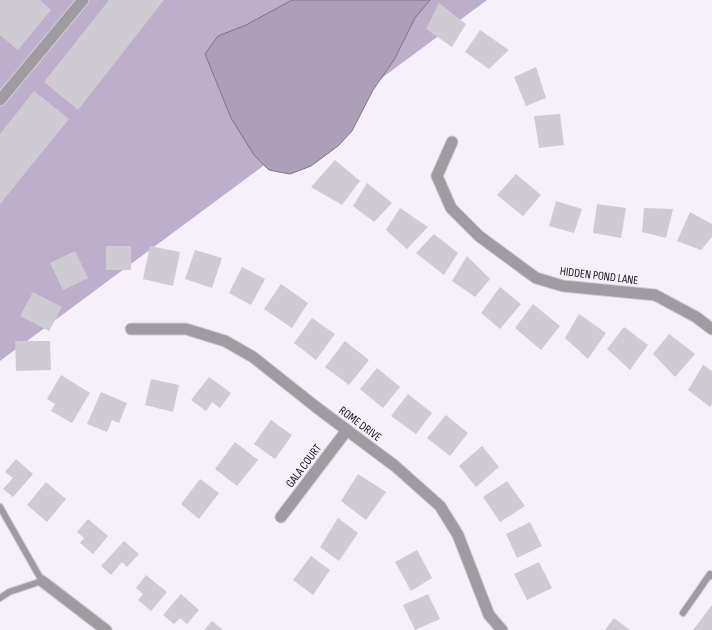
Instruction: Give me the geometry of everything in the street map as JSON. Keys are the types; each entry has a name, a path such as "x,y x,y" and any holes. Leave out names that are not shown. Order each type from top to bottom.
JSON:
{"street":[{"path":"0,100 77,2"},
{"name":"HIDDEN POND LANE","path":"452,142 437,176 451,208 479,236 536,278 563,286 655,295 696,317 712,329"},
{"name":"ROME DRIVE","path":"131,329 186,329 225,341 253,358 395,466 440,506 458,535 489,615 502,630"},
{"name":"GALA COURT","path":"281,517 347,430"},
{"path":"42,581 106,630"}],"lane":[{"path":"0,507 42,581 9,592 0,598"},
{"path":"683,613 710,574 712,576"}],"shaded area":[{"path":"0,0 487,0 0,361"},
{"path":"292,0 430,0 415,18 394,60 373,90 352,131 338,146 311,166 290,174 269,170 254,155 231,118 205,54 218,36 246,25"}],"building":[{"path":"0,0 40,0 51,10 18,50 0,35"},
{"path":"109,0 164,0 78,110 44,82"},
{"path":"439,3 466,24 452,47 426,29"},
{"path":"480,30 509,50 489,69 465,52"},
{"path":"536,67 546,98 526,106 514,77"},
{"path":"34,91 69,119 0,204 0,134"},
{"path":"560,114 564,145 539,148 534,116"},
{"path":"335,160 360,181 342,205 311,187"},
{"path":"516,174 541,195 523,216 497,195"},
{"path":"367,183 392,203 374,222 353,206"},
{"path":"556,201 582,209 574,233 549,226"},
{"path":"597,204 626,208 621,238 593,233"},
{"path":"400,208 428,227 407,249 386,230"},
{"path":"644,208 673,209 666,238 642,232"},
{"path":"690,212 712,224 712,237 701,250 677,241"},
{"path":"434,234 458,253 444,275 416,253"},
{"path":"106,246 131,246 131,270 106,270"},
{"path":"150,246 180,252 173,286 143,279"},
{"path":"195,250 222,258 212,288 185,279"},
{"path":"75,251 88,278 63,290 50,263"},
{"path":"467,256 490,279 475,297 452,281"},
{"path":"242,267 265,279 251,305 229,293"},
{"path":"281,284 308,303 292,328 264,309"},
{"path":"500,287 521,304 500,329 481,313"},
{"path":"33,292 62,307 49,331 20,316"},
{"path":"533,304 560,326 541,350 515,328"},
{"path":"579,314 606,333 588,359 565,338"},
{"path":"312,318 335,334 316,360 294,343"},
{"path":"624,327 648,345 630,370 607,349"},
{"path":"669,334 695,354 675,377 653,354"},
{"path":"15,341 50,341 51,370 16,371"},
{"path":"345,341 369,360 349,385 325,367"},
{"path":"703,365 712,371 712,404 710,407 688,390"},
{"path":"377,368 400,387 383,408 360,389"},
{"path":"61,375 90,393 72,423 51,411 55,404 47,399"},
{"path":"209,377 231,393 220,408 212,402 206,411 191,400"},
{"path":"151,379 179,385 173,412 145,405"},
{"path":"101,392 127,403 119,423 112,420 107,432 87,424"},
{"path":"408,394 432,413 416,434 391,416"},
{"path":"446,415 468,433 450,456 427,438"},
{"path":"271,420 292,435 275,459 254,444"},
{"path":"235,442 258,460 237,486 215,469"},
{"path":"482,446 499,467 476,487 459,466"},
{"path":"16,459 33,474 13,497 3,489 13,478 5,472"},
{"path":"358,474 386,492 366,520 341,501"},
{"path":"200,479 219,493 199,519 181,504"},
{"path":"507,481 525,506 500,522 483,497"},
{"path":"46,482 66,499 47,522 27,505"},
{"path":"338,518 358,533 339,561 320,547"},
{"path":"88,519 108,536 93,554 80,543 84,538 77,532"},
{"path":"530,522 542,546 517,558 506,534"},
{"path":"124,541 139,554 127,567 122,562 111,575 101,566"},
{"path":"417,550 432,578 411,591 395,562"},
{"path":"311,556 330,570 313,595 293,580"},
{"path":"539,562 552,588 527,600 514,574"},
{"path":"146,575 167,592 151,611 138,600 143,594 136,588"},
{"path":"181,594 199,610 187,624 180,618 174,624 163,615"},
{"path":"428,594 440,619 415,630 403,605"},
{"path":"712,605 712,630 693,630"},
{"path":"614,618 630,630 605,630"},
{"path":"212,621 223,630 204,630"}]}
